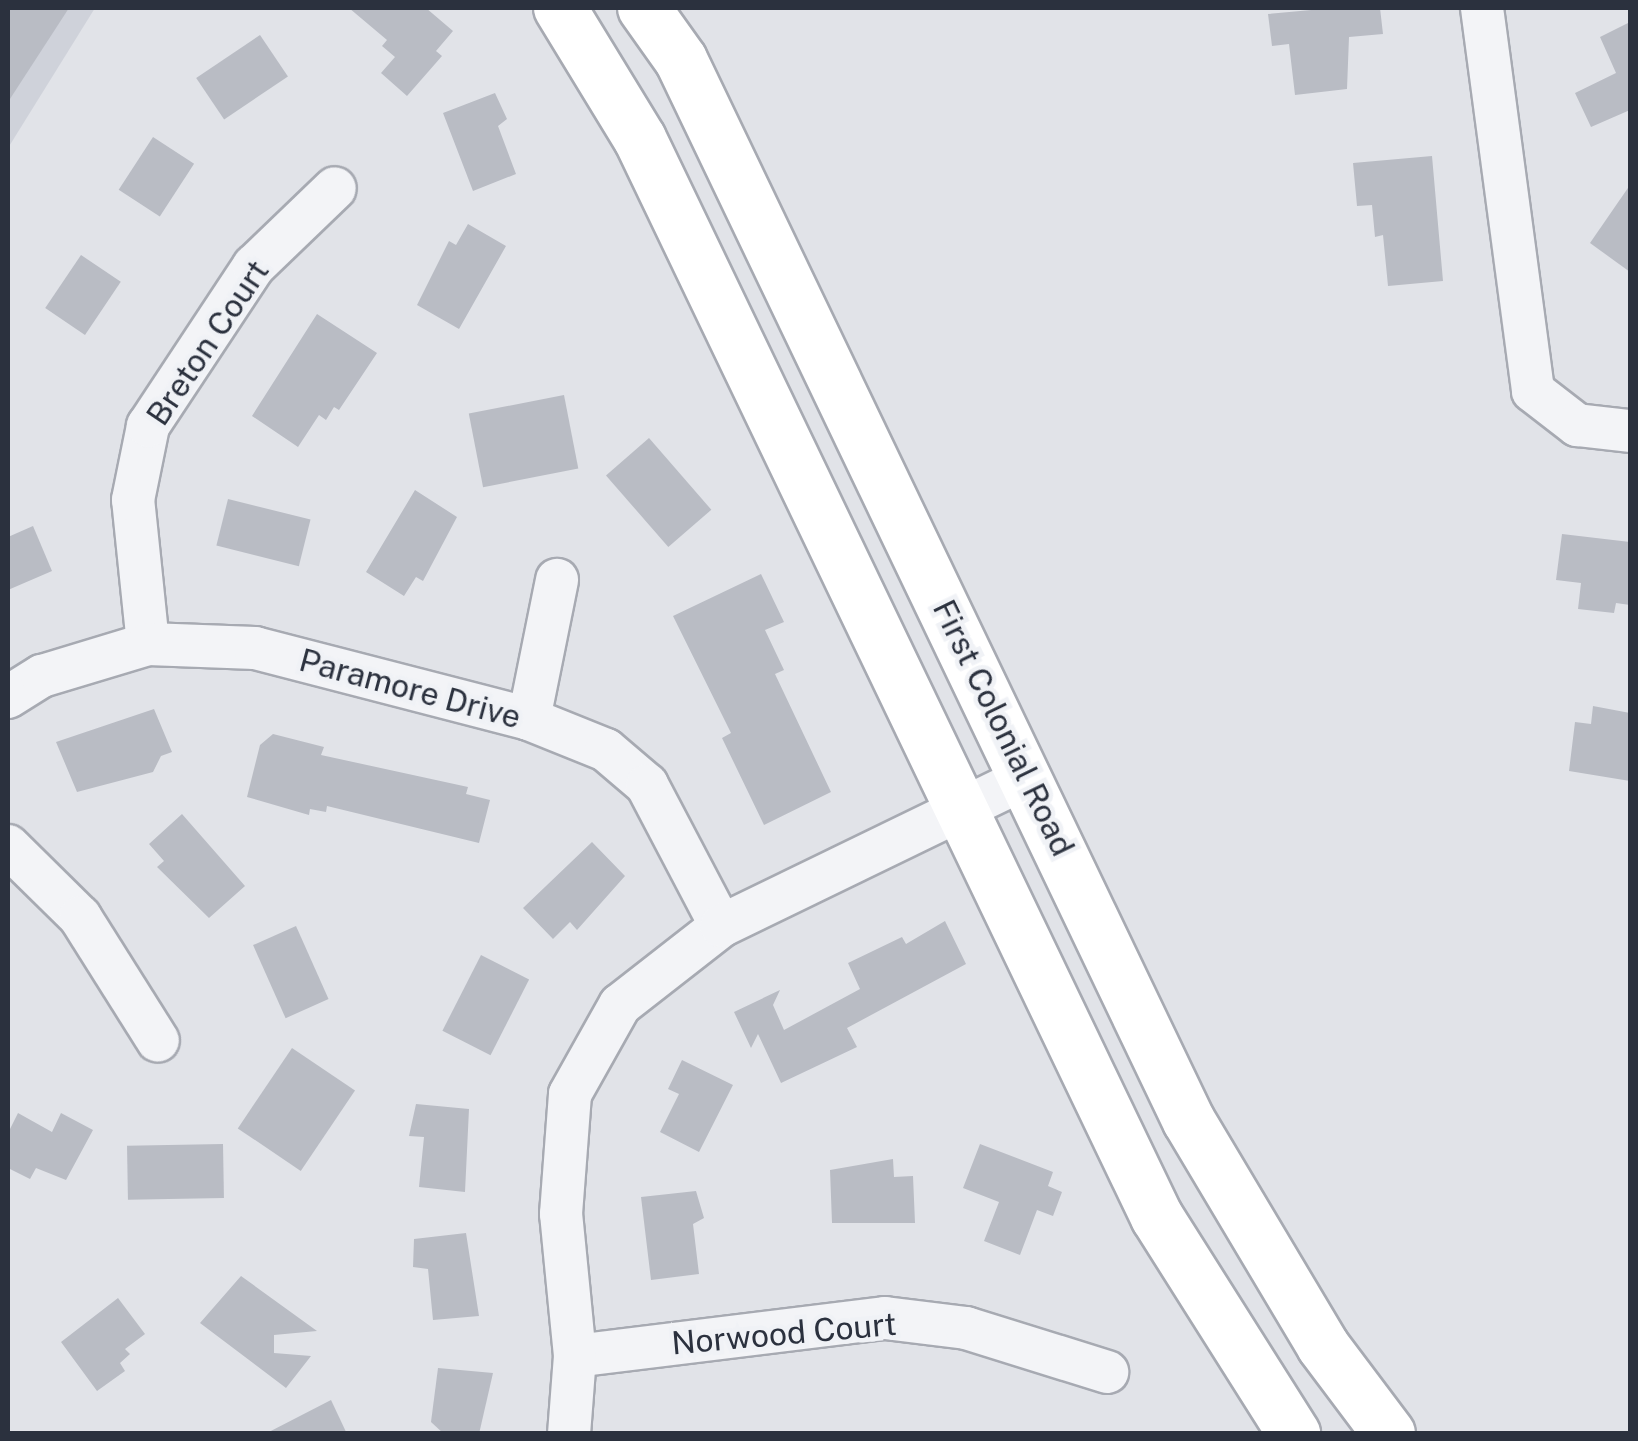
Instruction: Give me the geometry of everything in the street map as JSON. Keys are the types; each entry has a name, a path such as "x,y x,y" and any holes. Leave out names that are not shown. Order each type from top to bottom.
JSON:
{"main road":[{"path":"560,8 640,139 1156,1217 1294,1434"},
{"name":"First Colonial Road","path":"644,8 680,60 1028,777 1188,1121 1323,1346 1388,1434"}],"street":[{"path":"1482,8 1533,391 1576,425 1630,431"},
{"name":"Breton Court","path":"148,644 132,500 148,426 254,266 335,188"},
{"path":"528,720 556,580"},
{"name":"Paramore Drive","path":"8,697 42,676 148,644 255,648 528,720 606,750 647,785 721,926"},
{"path":"569,1434 575,1356 560,1214 570,1094 620,1006 721,926 1028,777"},
{"path":"8,846 80,917 158,1041"},
{"name":"Norwood Court","path":"575,1356 885,1318 966,1328 1107,1372"}],"shaded area":[{"path":"8,8 95,8 8,148"}],"building":[{"path":"8,8 69,8 8,102"},
{"path":"349,8 426,8 453,31 436,51 442,56 407,96 381,73 395,57 382,46 387,40"},
{"path":"1380,8 1383,34 1349,37 1347,89 1295,95 1289,44 1272,46 1268,14"},
{"path":"1630,22 1630,110 1591,127 1575,93 1616,73 1600,37"},
{"path":"260,35 288,76 224,120 196,78"},
{"path":"495,93 507,119 498,126 516,174 473,191 443,113"},
{"path":"153,137 194,164 160,217 119,190"},
{"path":"1432,156 1443,281 1388,286 1383,235 1375,237 1372,205 1357,206 1353,163"},
{"path":"1630,185 1630,272 1590,243"},
{"path":"468,224 506,246 459,329 417,305 449,241 456,245"},
{"path":"81,255 121,282 85,335 45,308"},
{"path":"317,314 377,353 339,410 334,407 326,420 319,415 298,447 252,416"},
{"path":"564,395 578,469 483,487 469,414"},
{"path":"649,438 711,510 668,547 606,475"},
{"path":"415,490 457,517 423,581 416,577 404,596 366,572"},
{"path":"228,499 310,520 299,566 216,546"},
{"path":"33,526 52,571 8,590 8,537"},
{"path":"1562,534 1630,542 1630,605 1616,603 1614,613 1578,609 1581,583 1556,580"},
{"path":"761,574 784,622 765,630 784,670 775,674 831,792 764,825 722,738 731,733 673,616"},
{"path":"1593,706 1630,713 1630,781 1569,771 1575,722 1591,724"},
{"path":"154,709 172,752 161,756 153,772 77,792 56,742"},
{"path":"273,734 324,747 321,755 468,787 466,794 490,800 479,843 327,806 326,812 310,809 309,815 247,797 260,745"},
{"path":"182,814 245,886 209,918 157,867 164,861 149,844"},
{"path":"592,842 625,876 577,930 570,922 553,939 523,908"},
{"path":"945,921 966,964 847,1028 857,1047 781,1083 758,1034 751,1048 734,1012 780,990 773,1005 784,1030 860,989 848,963 902,937 906,944"},
{"path":"296,926 329,999 286,1018 253,945"},
{"path":"481,955 529,980 491,1055 442,1031"},
{"path":"292,1048 355,1090 301,1171 238,1128"},
{"path":"682,1060 733,1085 699,1152 660,1132 679,1094 668,1089"},
{"path":"416,1104 469,1109 465,1192 419,1187 424,1137 409,1136"},
{"path":"18,1113 52,1132 61,1113 93,1130 66,1180 36,1168 30,1179 8,1168 8,1133"},
{"path":"223,1144 224,1198 128,1200 127,1146"},
{"path":"980,1144 1053,1172 1048,1186 1062,1192 1053,1216 1037,1210 1020,1255 984,1241 999,1202 963,1188"},
{"path":"893,1159 894,1177 913,1176 915,1223 832,1223 830,1170"},
{"path":"696,1191 704,1218 693,1224 699,1274 651,1280 641,1197"},
{"path":"466,1233 479,1316 433,1320 428,1269 413,1267 414,1239"},
{"path":"241,1276 317,1331 274,1335 274,1353 311,1356 286,1388 200,1323"},
{"path":"118,1298 145,1334 125,1349 130,1354 120,1363 125,1371 97,1391 61,1342"},
{"path":"438,1368 493,1373 479,1434 444,1434 431,1422"},
{"path":"331,1400 347,1434 265,1434"}]}
